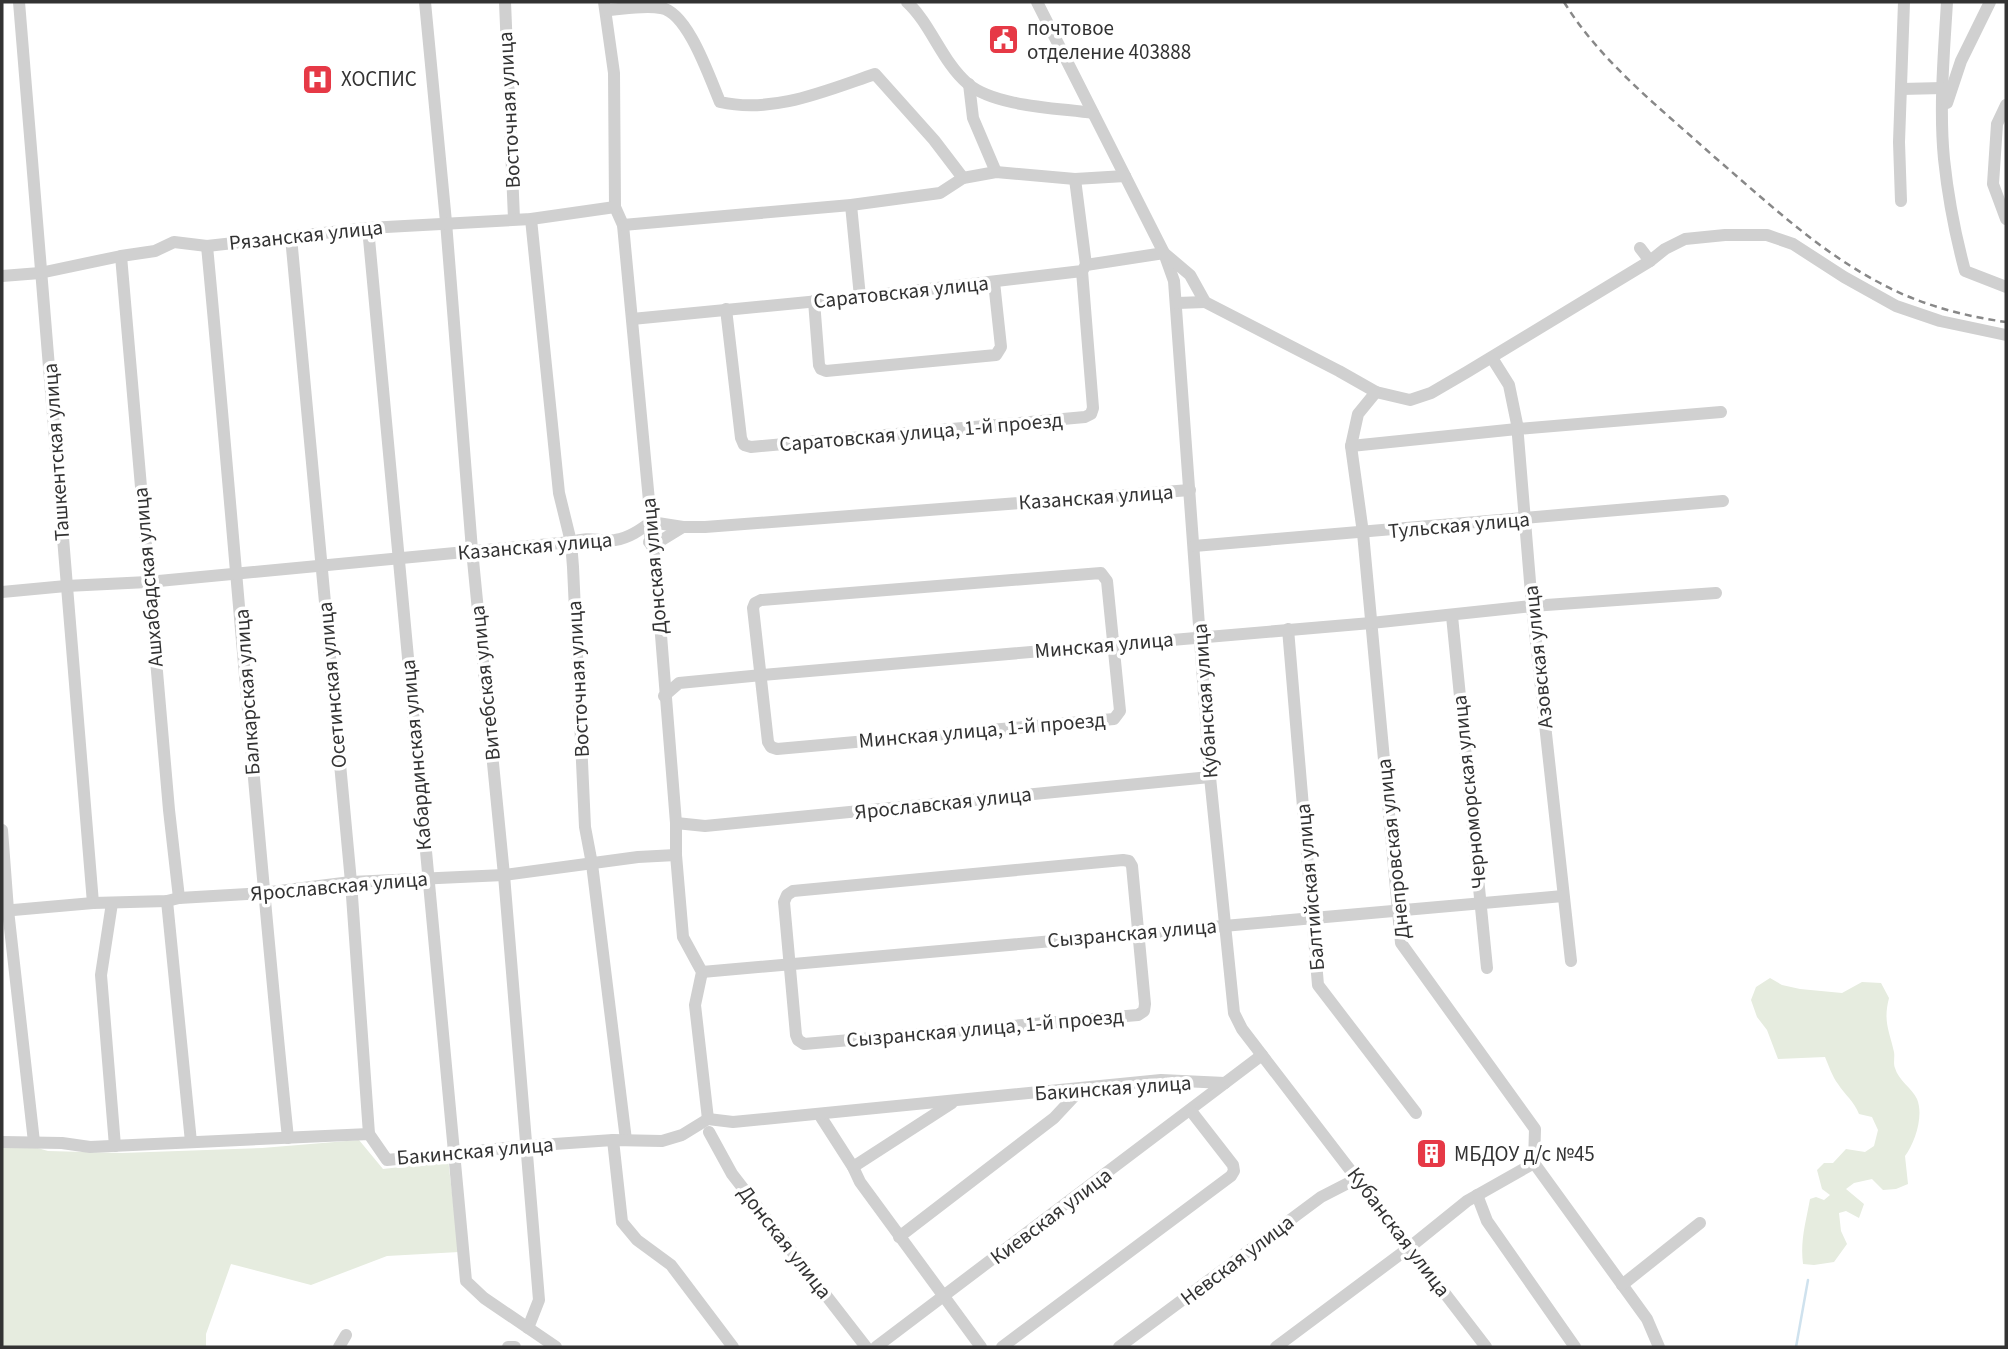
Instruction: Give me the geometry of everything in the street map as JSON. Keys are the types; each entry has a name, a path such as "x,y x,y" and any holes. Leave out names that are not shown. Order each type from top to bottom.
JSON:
{"street":[{"name":"Ташкентская улица","path":"19,2 93,903"},
{"name":"Витебская улица","path":"425,2 446,222 472,550 504,875 538,1300 528,1328"},
{"name":"Восточная улица","path":"505,2 514,219"},
{"path":"906,2 969,84 1011,101 1093,113"},
{"name":"Кубанская улица","path":"1037,2 1164,253 1174,281 1210,777 1234,1013 1242,1029 1486,1347"},
{"path":"1901,201 1899,142 1904,2"},
{"path":"1947,2 1943,113 1944,156 1952,224 1965,271 2006,288"},
{"path":"1943,113 1961,61 1990,2"},
{"name":"Донская улица","path":"866,1347 732,1174 705,1125 695,1005 702,972 683,937 676,823 632,318 623,225 615,207 614,73 605,6 662,8 678,17 701,56 720,102 732,105 778,105 874,74 963,178"},
{"path":"969,84 973,118 996,172"},
{"path":"1901,89 1943,88"},
{"path":"2006,105 1997,124 1993,184 2006,219"},
{"path":"623,225 851,205 940,193 963,178 996,172 1074,179 1125,176"},
{"path":"1074,179 1084,268"},
{"path":"851,205 860,297"},
{"name":"Рязанская улица","path":"2,276 40,273 155,251 174,242 207,246 368,228 531,219 615,207"},
{"name":"Восточная улица","path":"531,219 559,493 570,542 585,827 592,864 620,1140 622,1222 637,1240 671,1265 733,1347"},
{"name":"Кабардинская улица","path":"368,228 466,1281 484,1298 528,1328"},
{"path":"1177,303 1205,302 1376,392 1410,400 1431,393 1492,358 1685,239 1767,235 1793,244 1896,306 1940,321 2006,335"},
{"name":"Осетинская улица","path":"291,237 351,882 369,1133"},
{"name":"Балкарская улица","path":"207,246 238,572 263,893 288,1138"},
{"path":"1640,248 1650,261"},
{"path":"1164,253 1190,275 1205,302"},
{"name":"Саратовская улица","path":"632,318 994,282 1164,253"},
{"name":"Ашхабадская улица","path":"121,256 169,810 191,1142"},
{"name":"Саратовская улица, 1-й проезд","path":"726,309 744,445 751,447 1085,417 1091,414 1093,408 1084,268"},
{"path":"814,302 819,365 826,371 996,355 1001,347 994,282"},
{"name":"Азовская улица","path":"1492,358 1509,385 1517,429 1532,606 1571,961"},
{"name":"Днепровская улица","path":"1376,392 1358,414 1351,446 1363,533 1401,943 1535,1129 1534,1163"},
{"path":"1351,446 1721,412"},
{"name":"Казанская улица","path":"2,592 148,582 593,538 618,540 651,523 705,527 1190,490"},
{"name":"Тульская улица","path":"1194,546 1723,501"},
{"path":"629,536 645,539 652,546 683,527"},
{"name":"Минская улица, 1-й проезд","path":"1101,572 1107,581 1120,711 1114,719 1087,722 777,749 771,747 768,742 762,675 753,608 755,603 761,600 1101,572"},
{"name":"Минская улица","path":"664,696 679,683 1452,616 1532,606 1716,593"},
{"name":"Черноморская улица","path":"1452,616 1487,968"},
{"name":"Балтийская улица","path":"1288,629 1318,985 1416,1113"},
{"name":"Ярославская улица","path":"676,823 705,827 1210,777"},
{"path":"2,830 5,910 34,1142"},
{"name":"Ярославская улица","path":"5,910 263,893 351,882 504,875 676,855"},
{"name":"Сызранская улица, 1-й проезд","path":"1123,860 1129,861 1132,866 1145,1004 1144,1011 1138,1014 804,1044 796,1035 789,965 784,902 787,895 793,891 1123,860"},
{"name":"Сызранская улица","path":"702,972 1563,896"},
{"path":"112,904 101,975 115,1146"},
{"path":"1225,1083 1262,1055"},
{"name":"Бакинская улица","path":"2,1142 90,1147 369,1133 387,1160 525,1146 620,1140 662,1141 705,1125 1161,1080 1225,1083"},
{"name":"Киевская улица","path":"876,1347 1225,1083"},
{"path":"899,1237 1054,1118 1082,1088"},
{"name":"Бакинская улица","path":"853,1167 955,1101"},
{"path":"1003,1347 1231,1176 1233,1165 1191,1111"},
{"path":"819,1114 860,1182 981,1347"},
{"path":"1276,1347 1477,1195 1534,1163 1647,1320 1659,1347"},
{"name":"Невская улица","path":"1119,1347 1321,1197 1358,1178"},
{"path":"1477,1195 1487,1221 1575,1347"},
{"path":"1622,1285 1700,1223"},
{"path":"528,1328 556,1347"},
{"path":"339,1347 346,1335"},
{"path":"508,1347 515,1347"}],"shaded area":[{"path":"1770,978 1782,985 1800,989 1842,993 1862,982 1881,983 1889,998 1887,1019 1895,1068 1915,1095 1919,1106 1917,1129 1905,1156 1908,1184 1883,1190 1872,1179 1854,1183 1846,1189 1864,1204 1859,1218 1846,1211 1839,1213 1841,1231 1847,1244 1834,1262 1803,1264 1803,1239 1810,1199 1816,1197 1824,1200 1830,1195 1822,1189 1817,1170 1824,1163 1833,1163 1846,1149 1865,1152 1874,1146 1878,1130 1872,1117 1859,1114 1836,1081 1825,1057 1778,1059 1751,1000 1756,987"},
{"path":"359,1140 383,1169 448,1159 459,1252 387,1256 311,1285 231,1264 206,1334 206,1347 2,1347 2,1145 27,1145 48,1151 122,1153 262,1148"}],"waterway":[{"path":"1796,1347 1808,1280"}],"railway":[{"path":"1564,2 1595,44 1632,83 1813,240 1857,270 1910,297 1957,313 2006,322"}],"place":[{"name":"почтовое отделение 403888","path":"1004,40"},
{"name":"ХОСПИС","path":"318,79"},
{"name":"МБДОУ д/с №45","path":"1431,1154"}]}
